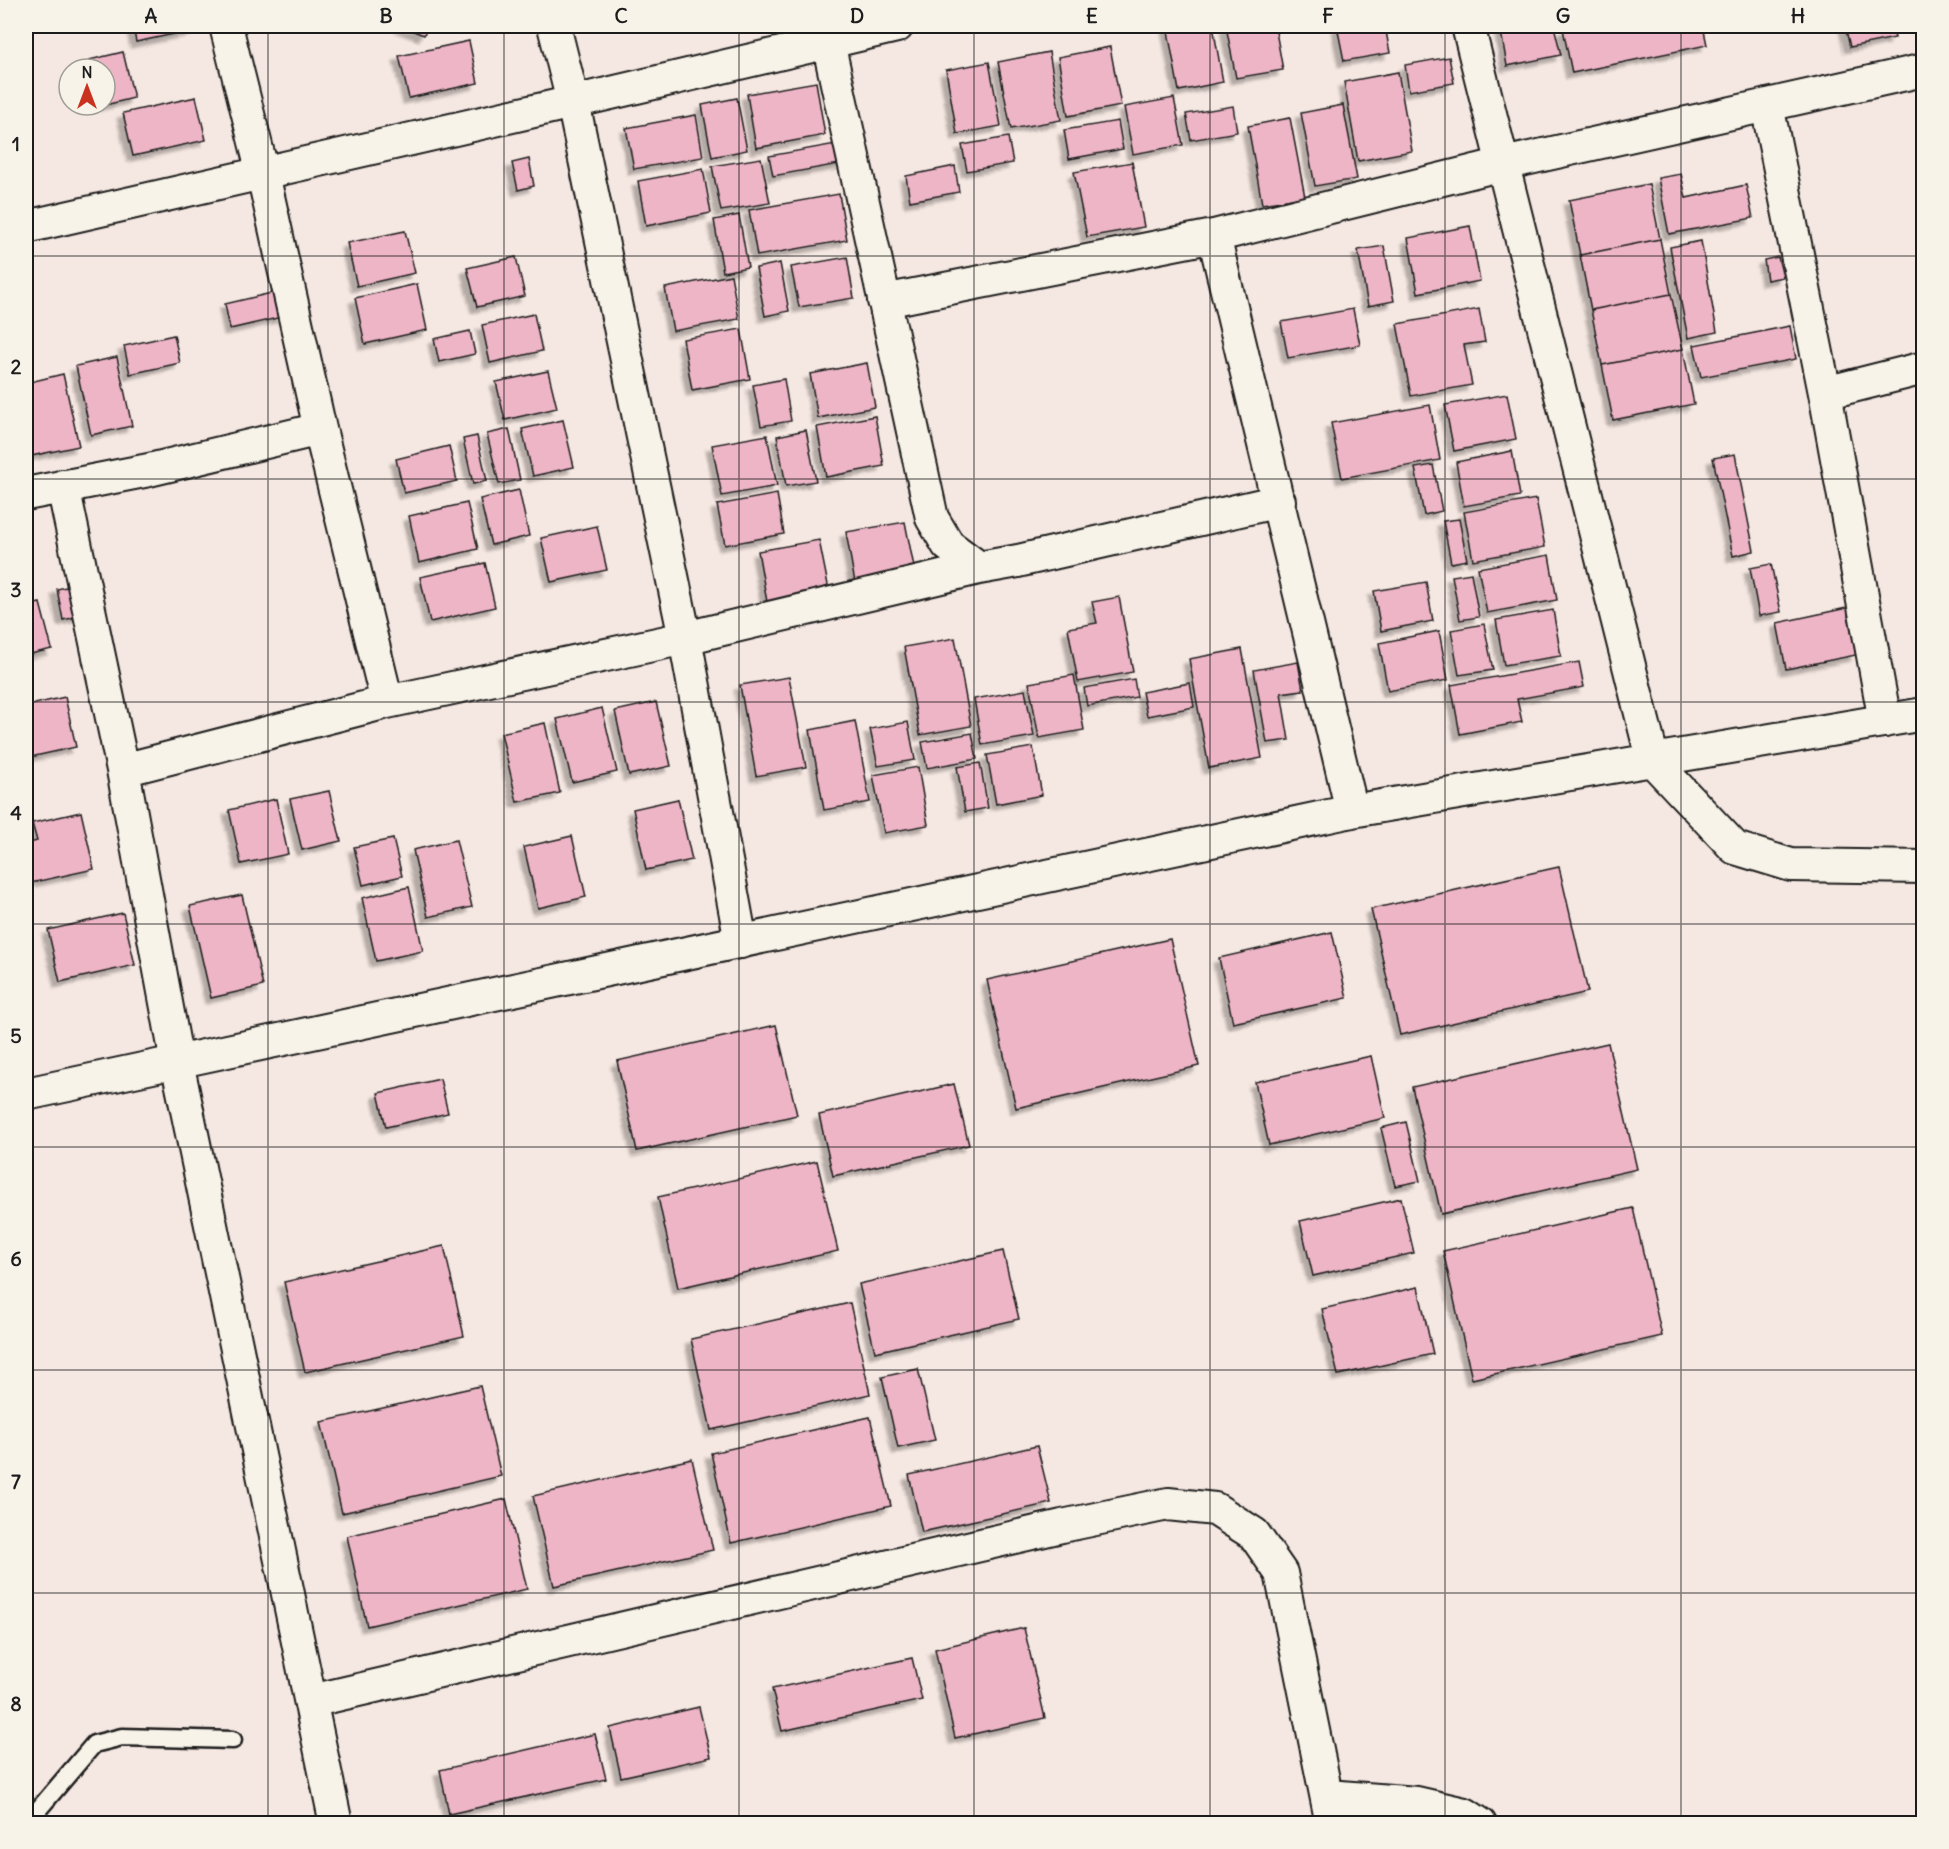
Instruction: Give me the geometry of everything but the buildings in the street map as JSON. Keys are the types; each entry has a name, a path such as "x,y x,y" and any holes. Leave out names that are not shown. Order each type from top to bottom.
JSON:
{"street":[{"path":"226,26 263,174 320,429 387,702"},
{"path":"554,26 573,102 685,638 741,942"},
{"path":"26,227 897,26"},
{"path":"1468,26 1653,761 1735,848 1791,866 1923,867"},
{"path":"828,42 932,518 948,545 979,568"},
{"path":"884,301 1214,236 1503,164 1923,70"},
{"path":"1767,105 1825,393 1885,721"},
{"path":"1214,236 1352,811"},
{"path":"1825,393 1923,368"},
{"path":"26,494 149,470 320,429"},
{"path":"63,486 123,770 177,1062 336,1824"},
{"path":"123,770 387,702 685,638 979,568 1030,559 1279,501"},
{"path":"26,1094 1352,811 1923,714"},
{"path":"311,1701 1062,1526 1168,1504 1215,1509 1254,1534 1281,1573 1330,1810 1417,1803 1465,1814 1480,1824"}],"lane":[{"path":"26,1824 94,1744 122,1737 233,1740"}]}
